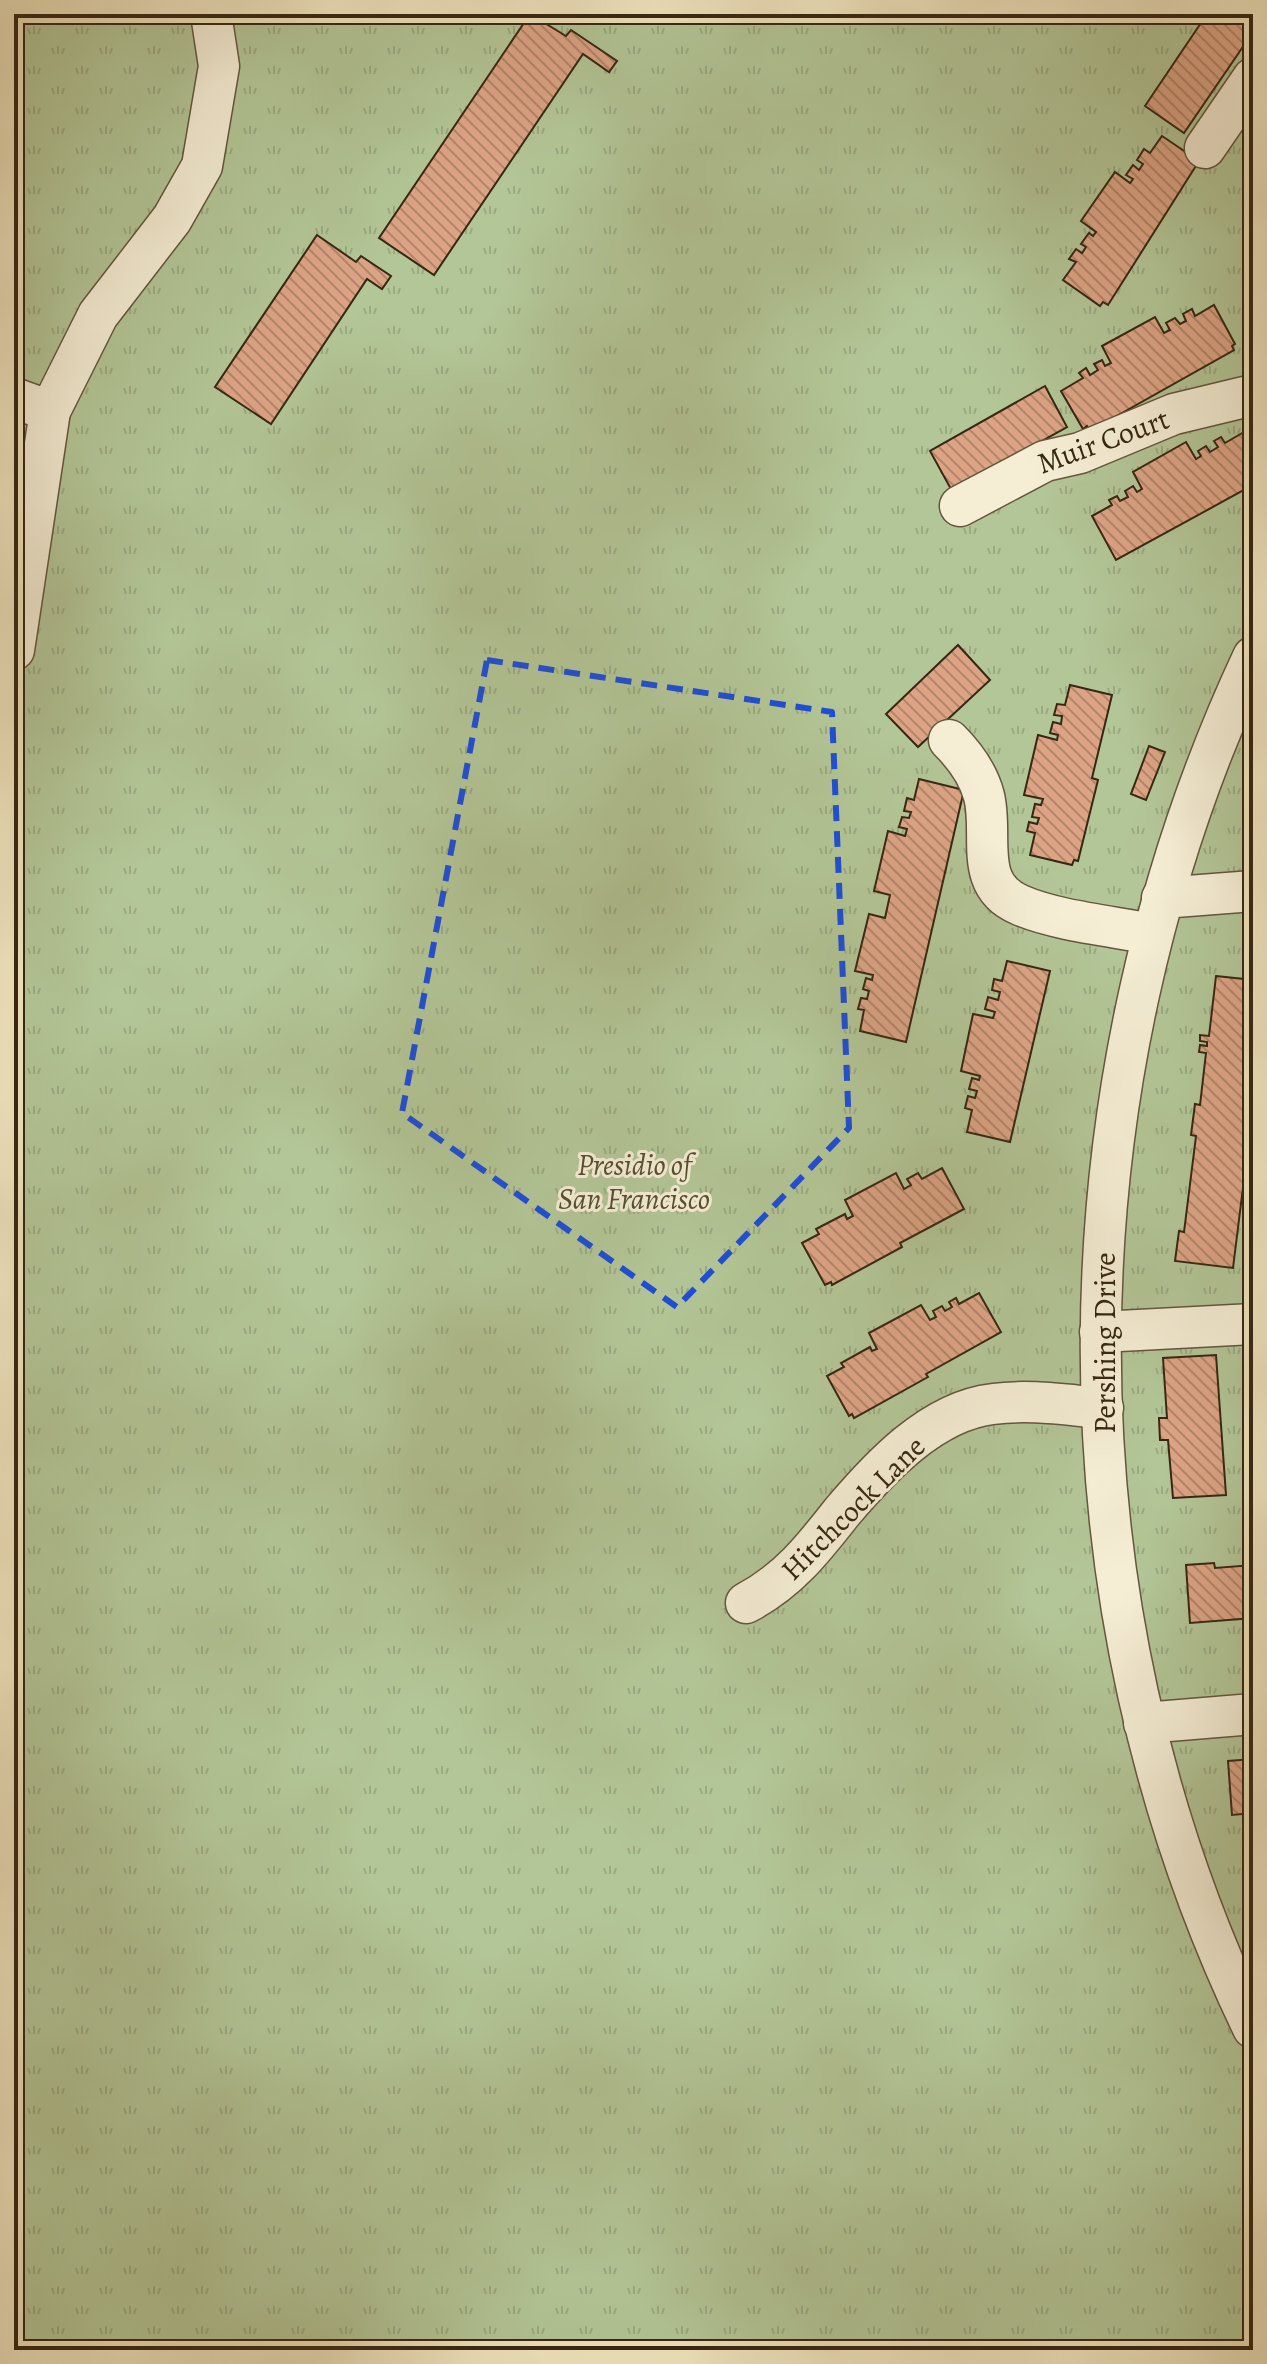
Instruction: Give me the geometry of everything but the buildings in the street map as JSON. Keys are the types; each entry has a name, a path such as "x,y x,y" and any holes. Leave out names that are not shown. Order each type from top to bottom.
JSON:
{"street":[{"path":"14,650 32,405 172,219 202,166 219,66 211,14"},
{"path":"1205,148 1253,78"},
{"name":"Muir Court","path":"960,506 1045,461 1080,453 1174,414 1253,395"},
{"name":"Pershing Drive","path":"1253,657 1214,745 1157,916 1114,1134 1100,1332 1103,1408 1119,1589 1144,1723 1185,1863 1207,1925 1253,2028"},
{"path":"949,740 980,782 987,820 986,857 996,888 1019,905 1157,916 1253,891"},
{"path":"1100,1332 1253,1324"},
{"name":"Hitchcock Lane","path":"746,1603 786,1578 880,1471 914,1441 953,1415 1006,1402 1103,1408"},
{"path":"1144,1723 1253,1714"}],"highlighted area":[{"path":"487,660 832,712 849,1128 677,1307 402,1113"}],"green space":[{"name":"Presidio of San Francisco","path":"14,14 1253,14 1253,2350 14,2350"}]}
